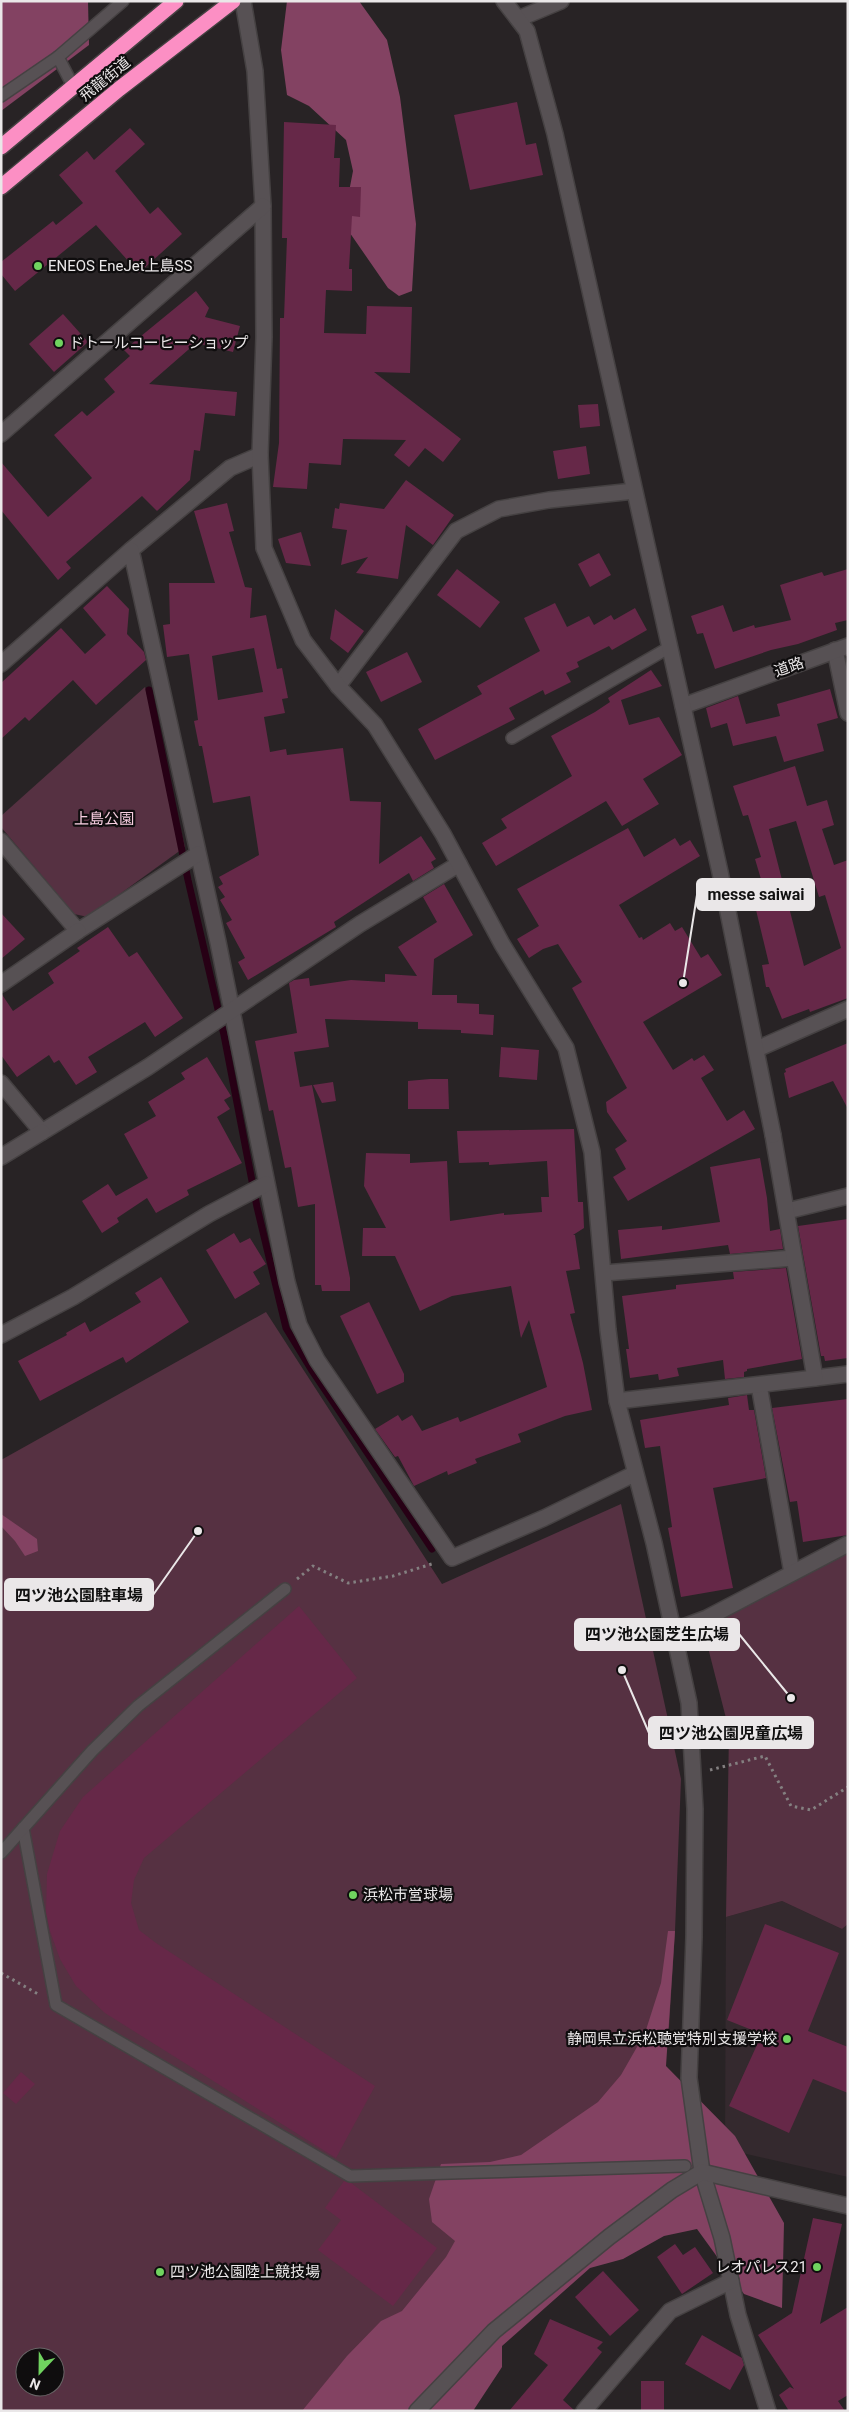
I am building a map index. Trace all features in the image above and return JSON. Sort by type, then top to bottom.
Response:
[{"type":"highway","name":"飛龍街道","points":[[1,147],[176,1]]},
{"type":"highway","name":"飛龍街道","points":[[1,187],[119,89],[233,1]]},
{"type":"street","points":[[243,1],[255,71],[264,206],[264,337],[260,455],[264,548],[303,640],[338,686],[375,726],[443,834],[502,944],[566,1048],[592,1152],[617,1401],[634,1474],[654,1542],[689,1703],[695,1809],[694,1937],[688,2078],[702,2172],[722,2238],[738,2315],[768,2411]]},
{"type":"street","points":[[504,1],[527,31],[555,134],[670,647],[757,1049],[815,1378]]},
{"type":"street","points":[[518,19],[561,1]]},
{"type":"street","points":[[1,434],[264,206]]},
{"type":"street","points":[[1,664],[131,550],[230,468],[260,455]]},
{"type":"street","points":[[338,686],[456,531],[499,508],[550,500],[634,491]]},
{"type":"street","points":[[131,550],[188,861],[223,1016],[250,1094],[257,1189],[299,1325],[317,1360],[452,1558],[544,1518],[634,1474]]},
{"type":"street","name":"道路","points":[[683,706],[841,648],[848,713]]},
{"type":"street","points":[[1,841],[78,931]]},
{"type":"street","points":[[1,984],[78,931],[188,861]]},
{"type":"street","points":[[1,1157],[148,1067],[360,924],[459,864]]},
{"type":"street","points":[[757,1049],[848,1009]]},
{"type":"street","points":[[1,1083],[42,1132]]},
{"type":"street","points":[[1,1335],[73,1298],[209,1214],[257,1189]]},
{"type":"street","points":[[787,1211],[848,1196]]},
{"type":"street","points":[[604,1273],[793,1258]]},
{"type":"street","points":[[617,1401],[848,1374]]},
{"type":"street","points":[[759,1385],[792,1573]]},
{"type":"street","points":[[673,1626],[683,1627],[707,1618],[848,1544]]},
{"type":"street","points":[[417,2411],[494,2331],[609,2237],[672,2190],[702,2172],[848,2206]]},
{"type":"street","points":[[584,2411],[670,2311],[731,2281]]},
{"type":"lane","points":[[1,96],[58,58],[123,1]]},
{"type":"lane","points":[[58,58],[73,86]]},
{"type":"lane","points":[[512,738],[670,647]]},
{"type":"lane","points":[[1,1853],[92,1751],[138,1706],[285,1589]]},
{"type":"lane","points":[[23,1828],[56,2005],[350,2176],[685,2166]]},
{"type":"path","points":[[285,1589],[313,1566],[348,1583],[393,1576],[452,1558]]},
{"type":"path","points":[[708,1770],[765,1756],[790,1806],[811,1810],[848,1787]]},
{"type":"path","points":[[1,1973],[56,2005]]},
{"type":"shaded area","points":[[1,1],[88,1],[89,45],[1,111]]},
{"type":"shaded area","points":[[287,1],[359,1],[387,40],[400,97],[416,224],[412,291],[399,296],[388,288],[343,223],[353,171],[346,140],[309,106],[287,95],[281,50]]},
{"type":"shaded area","points":[[1,1514],[37,1539],[38,1551],[25,1556],[15,1541],[1,1526]]},
{"type":"shaded area","name":"静岡県立浜松聴覚特別支援学校","points":[[782,1901],[842,1929],[848,1924],[848,2177],[725,2149],[726,1917]]},
{"type":"shaded area","points":[[668,1931],[675,1931],[666,2066],[735,2136],[784,2223],[782,2308],[744,2294],[697,2229],[664,2236],[623,2259],[590,2268],[502,2346],[502,2367],[473,2411],[302,2411],[347,2356],[381,2321],[402,2311],[446,2257],[455,2241],[432,2222],[429,2199],[441,2164],[490,2162],[521,2155],[598,2102],[621,2075],[645,2033],[661,1983]]},
{"type":"green space","name":"上島公園","points":[[145,687],[185,847],[88,917],[74,914],[1,827],[1,816]]},
{"type":"green space","points":[[266,1312],[442,1584],[621,1504],[681,1779],[669,2027],[387,2411],[1,2411],[1,1460]]},
{"type":"green space","points":[[848,1552],[848,1924],[842,1929],[782,1901],[726,1917],[729,1730],[702,1624]]},
{"type":"building","points":[[517,102],[526,145],[536,143],[543,175],[470,190],[454,115]]},
{"type":"building","points":[[284,122],[336,125],[334,158],[340,158],[339,187],[361,187],[360,217],[352,216],[349,269],[352,269],[352,291],[326,290],[324,333],[366,334],[367,306],[412,307],[410,373],[374,372],[461,439],[443,462],[425,448],[409,467],[394,455],[406,440],[343,439],[341,465],[309,463],[307,489],[273,487],[279,443],[280,318],[284,318],[287,238],[282,238]]},
{"type":"building","points":[[130,128],[145,144],[115,171],[150,214],[158,207],[182,234],[139,273],[96,225],[15,291],[1,274],[1,262],[53,221],[56,225],[83,203],[59,175],[87,151],[94,160]]},
{"type":"building","points":[[196,291],[209,308],[205,317],[240,326],[233,352],[196,343],[149,384],[237,392],[235,416],[205,413],[200,451],[194,450],[190,480],[157,511],[142,496],[66,562],[71,568],[58,580],[1,510],[1,462],[48,517],[92,478],[54,435],[82,411],[87,416],[115,392],[104,379],[130,356],[124,350]]},
{"type":"building","name":"ドトールコーヒーショップ","points":[[63,314],[88,342],[54,372],[29,344]]},
{"type":"building","points":[[598,404],[600,426],[580,428],[578,405]]},
{"type":"building","points":[[586,446],[590,474],[558,479],[553,451]]},
{"type":"building","points":[[406,480],[454,515],[433,545],[406,525],[398,579],[356,573],[368,557],[341,565],[347,530],[332,528],[335,508],[339,509],[340,503],[384,509]]},
{"type":"building","points":[[227,503],[234,531],[229,532],[245,587],[252,588],[250,618],[266,615],[277,669],[282,668],[288,698],[282,699],[285,713],[264,717],[270,752],[286,749],[287,755],[343,748],[350,801],[381,802],[379,864],[421,836],[436,859],[431,862],[434,868],[413,881],[409,873],[334,922],[336,927],[248,980],[238,962],[245,958],[226,923],[232,920],[220,900],[225,897],[218,887],[223,884],[219,877],[259,855],[250,796],[213,803],[202,746],[199,746],[194,721],[198,720],[189,654],[167,657],[163,625],[170,624],[169,583],[215,583],[194,511]],"holes":[[[254,648],[263,692],[218,700],[212,656]]]},
{"type":"building","points":[[301,532],[311,566],[286,563],[278,539]]},
{"type":"building","points":[[599,553],[611,575],[590,587],[578,564]]},
{"type":"building","points":[[457,569],[500,602],[480,628],[437,595]]},
{"type":"building","points":[[848,569],[848,620],[835,623],[837,630],[715,669],[703,633],[697,634],[691,616],[723,605],[733,632],[754,625],[755,628],[791,620],[780,585],[822,572],[824,576]]},
{"type":"building","points":[[107,586],[129,609],[127,634],[144,652],[146,660],[96,705],[73,680],[29,721],[25,717],[1,739],[1,683],[61,628],[85,654],[106,635],[83,608]]},
{"type":"building","points":[[555,603],[567,627],[589,616],[594,625],[611,615],[614,620],[635,608],[647,630],[612,650],[609,646],[577,662],[579,667],[566,673],[571,682],[545,695],[543,690],[509,708],[515,719],[435,760],[418,729],[482,694],[477,686],[540,651],[524,618]]},
{"type":"building","points":[[335,609],[364,631],[348,653],[330,639]]},
{"type":"building","points":[[407,652],[422,682],[381,702],[366,672]]},
{"type":"building","points":[[651,670],[662,686],[621,700],[629,725],[659,717],[682,755],[643,779],[659,804],[622,826],[606,801],[496,866],[482,843],[507,828],[501,819],[572,776],[551,736],[595,712],[610,702],[608,698]]},
{"type":"building","points":[[830,689],[838,718],[817,724],[824,751],[784,762],[776,736],[733,746],[727,723],[711,728],[706,708],[738,696],[746,724],[780,716],[777,704]]},
{"type":"building","points":[[795,766],[807,806],[827,800],[834,825],[822,829],[834,865],[848,860],[848,998],[810,1012],[809,1009],[782,1019],[769,987],[766,987],[762,965],[769,964],[751,889],[763,886],[755,859],[761,857],[748,815],[743,816],[733,786]],"holes":[[[796,821],[819,897],[825,895],[841,948],[804,966],[769,829]]]},
{"type":"building","points":[[628,828],[644,857],[675,838],[680,846],[690,840],[700,856],[619,905],[639,938],[642,937],[643,940],[670,923],[675,931],[682,927],[701,958],[708,954],[722,975],[643,1022],[673,1070],[692,1058],[694,1061],[704,1055],[714,1070],[701,1078],[727,1121],[744,1110],[755,1129],[628,1201],[613,1177],[626,1169],[615,1149],[627,1141],[607,1112],[606,1102],[627,1088],[572,988],[582,982],[558,944],[543,949],[529,958],[517,939],[539,926],[517,889]]},
{"type":"building","points":[[444,884],[473,935],[434,959],[432,995],[457,995],[457,1003],[479,1004],[479,1014],[494,1015],[493,1035],[461,1033],[461,1030],[418,1029],[418,1022],[325,1019],[329,1047],[294,1052],[300,1087],[312,1085],[350,1278],[350,1291],[322,1291],[321,1285],[315,1285],[315,1204],[298,1207],[291,1167],[285,1168],[273,1110],[269,1111],[255,1041],[297,1033],[289,983],[294,980],[309,978],[310,986],[351,980],[385,982],[385,974],[417,976],[398,947],[437,922],[423,897]]},
{"type":"building","points":[[1,913],[25,939],[1,959]]},
{"type":"building","points":[[108,927],[129,957],[137,952],[183,1018],[155,1037],[145,1022],[88,1057],[97,1072],[76,1085],[59,1060],[54,1063],[49,1055],[17,1077],[1,1055],[1,993],[13,1011],[54,983],[48,973],[80,951],[77,948]]},
{"type":"building","points":[[848,1043],[848,1109],[833,1081],[789,1098],[784,1073],[786,1072],[785,1069]]},
{"type":"building","points":[[501,1047],[539,1050],[537,1080],[499,1077]]},
{"type":"building","points":[[207,1057],[231,1096],[224,1100],[230,1109],[217,1117],[242,1163],[187,1190],[189,1195],[156,1213],[147,1198],[117,1218],[119,1222],[102,1233],[82,1201],[108,1184],[116,1196],[148,1178],[124,1134],[156,1116],[148,1102],[185,1079],[181,1073]]},
{"type":"building","points":[[448,1079],[449,1109],[408,1109],[408,1081]]},
{"type":"building","points":[[333,1082],[336,1101],[322,1103],[313,1085]]},
{"type":"building","points":[[574,1129],[578,1202],[583,1202],[584,1228],[573,1235],[575,1235],[580,1269],[566,1271],[575,1313],[570,1314],[583,1363],[592,1410],[565,1416],[518,1434],[521,1442],[475,1459],[477,1463],[448,1475],[447,1471],[414,1486],[398,1456],[395,1457],[375,1429],[398,1415],[402,1421],[412,1415],[422,1431],[458,1417],[460,1422],[547,1387],[529,1320],[521,1338],[511,1286],[452,1296],[420,1311],[395,1256],[362,1256],[363,1228],[386,1228],[364,1186],[366,1153],[410,1154],[410,1163],[447,1161],[450,1221],[504,1213],[504,1215],[542,1212],[541,1197],[549,1197],[547,1161],[489,1165],[489,1162],[459,1163],[457,1131]]},
{"type":"building","points":[[760,1158],[767,1198],[770,1231],[780,1229],[783,1249],[730,1254],[728,1245],[621,1259],[618,1230],[662,1226],[662,1230],[720,1222],[710,1167]]},
{"type":"building","points":[[848,1219],[848,1358],[825,1361],[824,1356],[821,1356],[798,1226]]},
{"type":"building","points":[[234,1233],[240,1243],[250,1238],[266,1264],[253,1272],[260,1284],[235,1299],[206,1250]]},
{"type":"building","points":[[786,1268],[802,1359],[747,1369],[744,1372],[744,1377],[725,1379],[723,1360],[677,1368],[679,1376],[659,1380],[658,1374],[630,1378],[626,1349],[629,1349],[622,1296],[676,1289],[676,1285],[734,1279],[733,1272]]},
{"type":"building","points":[[161,1277],[189,1322],[126,1363],[123,1357],[40,1401],[18,1361],[67,1335],[66,1333],[85,1322],[90,1332],[141,1302],[135,1293]]},
{"type":"building","points":[[369,1302],[404,1374],[404,1382],[377,1394],[340,1316]]},
{"type":"building","points":[[747,1395],[749,1410],[754,1410],[766,1478],[713,1488],[733,1588],[681,1597],[668,1528],[672,1527],[660,1446],[645,1448],[640,1420],[729,1405],[728,1398]]},
{"type":"building","points":[[848,1399],[848,1535],[803,1542],[797,1501],[790,1502],[772,1408]]},
{"type":"building","points":[[299,1606],[357,1678],[144,1858],[134,1880],[131,1903],[139,1930],[156,1943],[375,2086],[336,2158],[105,2013],[76,1986],[60,1959],[50,1931],[46,1912],[47,1874],[60,1831],[83,1797]]},
{"type":"building","points":[[765,1924],[839,1953],[808,2031],[848,2047],[848,2093],[813,2079],[789,2133],[729,2106],[762,2034],[727,2020]]},
{"type":"building","points":[[21,2072],[35,2084],[16,2104],[3,2093]]},
{"type":"building","points":[[344,2181],[351,2183],[437,2248],[393,2306],[318,2250],[341,2220],[325,2208]]},
{"type":"building","points":[[813,2218],[842,2224],[820,2324],[848,2307],[848,2395],[838,2401],[845,2411],[789,2411],[779,2395],[790,2387],[794,2389],[758,2335],[792,2313]]},
{"type":"building","points":[[675,2244],[683,2255],[695,2247],[713,2273],[682,2294],[657,2257]]},
{"type":"building","points":[[603,2271],[639,2310],[610,2336],[575,2297]]},
{"type":"building","points":[[550,2319],[603,2342],[597,2348],[602,2352],[563,2400],[575,2411],[509,2411],[548,2365],[534,2354]]},
{"type":"building","points":[[702,2335],[742,2358],[744,2365],[730,2390],[685,2364]]},
{"type":"building","points":[[641,2381],[664,2381],[664,2411],[641,2411]]},
{"type":"waterway","points":[[149,690],[188,880],[224,1035],[257,1207],[286,1328],[311,1369],[432,1549]]},
{"type":"place","name":"ENEOS EneJet上島SS","points":[[38,266]]},
{"type":"place","name":"ドトールコーヒーショップ","points":[[59,343]]},
{"type":"place","name":"messe saiwai","points":[[683,983]]},
{"type":"place","name":"四ツ池公園駐車場","points":[[198,1531]]},
{"type":"place","name":"四ツ池公園児童広場","points":[[622,1670]]},
{"type":"place","name":"四ツ池公園芝生広場","points":[[791,1698]]},
{"type":"place","name":"浜松市営球場","points":[[353,1895]]},
{"type":"place","name":"静岡県立浜松聴覚特別支援学校","points":[[787,2039]]},
{"type":"place","name":"レオパレス21","points":[[817,2267]]},
{"type":"place","name":"四ツ池公園陸上競技場","points":[[160,2272]]}]
